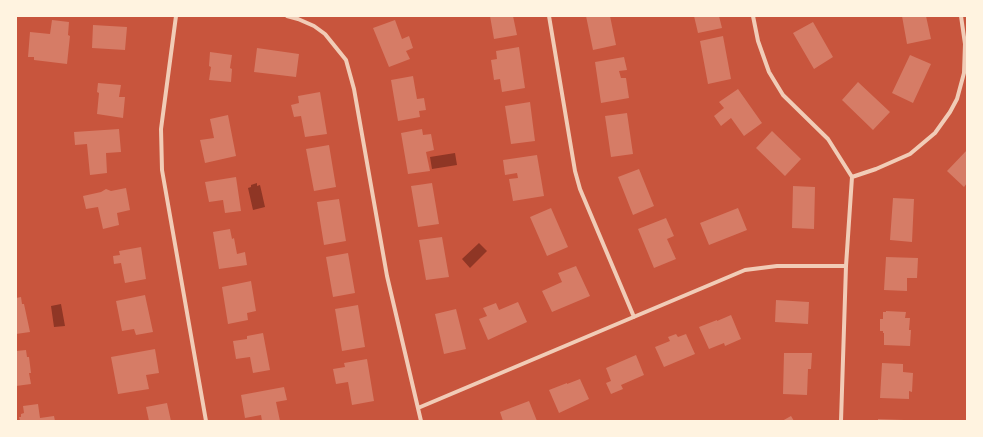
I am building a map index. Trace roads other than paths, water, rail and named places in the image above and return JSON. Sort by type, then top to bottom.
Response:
[{"type":"street","points":[[176,16],[161,129],[162,170],[206,421]]},
{"type":"street","points":[[287,16],[298,18],[314,26],[325,34],[346,60],[354,89],[387,276],[421,421]]},
{"type":"street","points":[[549,16],[574,163],[580,189],[634,317]]},
{"type":"street","points":[[753,16],[758,41],[768,72],[783,95],[828,139],[852,176],[846,266],[841,421]]},
{"type":"street","points":[[852,176],[876,169],[910,154],[935,133],[950,112],[957,99],[964,73],[965,44],[961,16]]},
{"type":"street","points":[[418,408],[745,270],[777,266],[846,266]]}]
